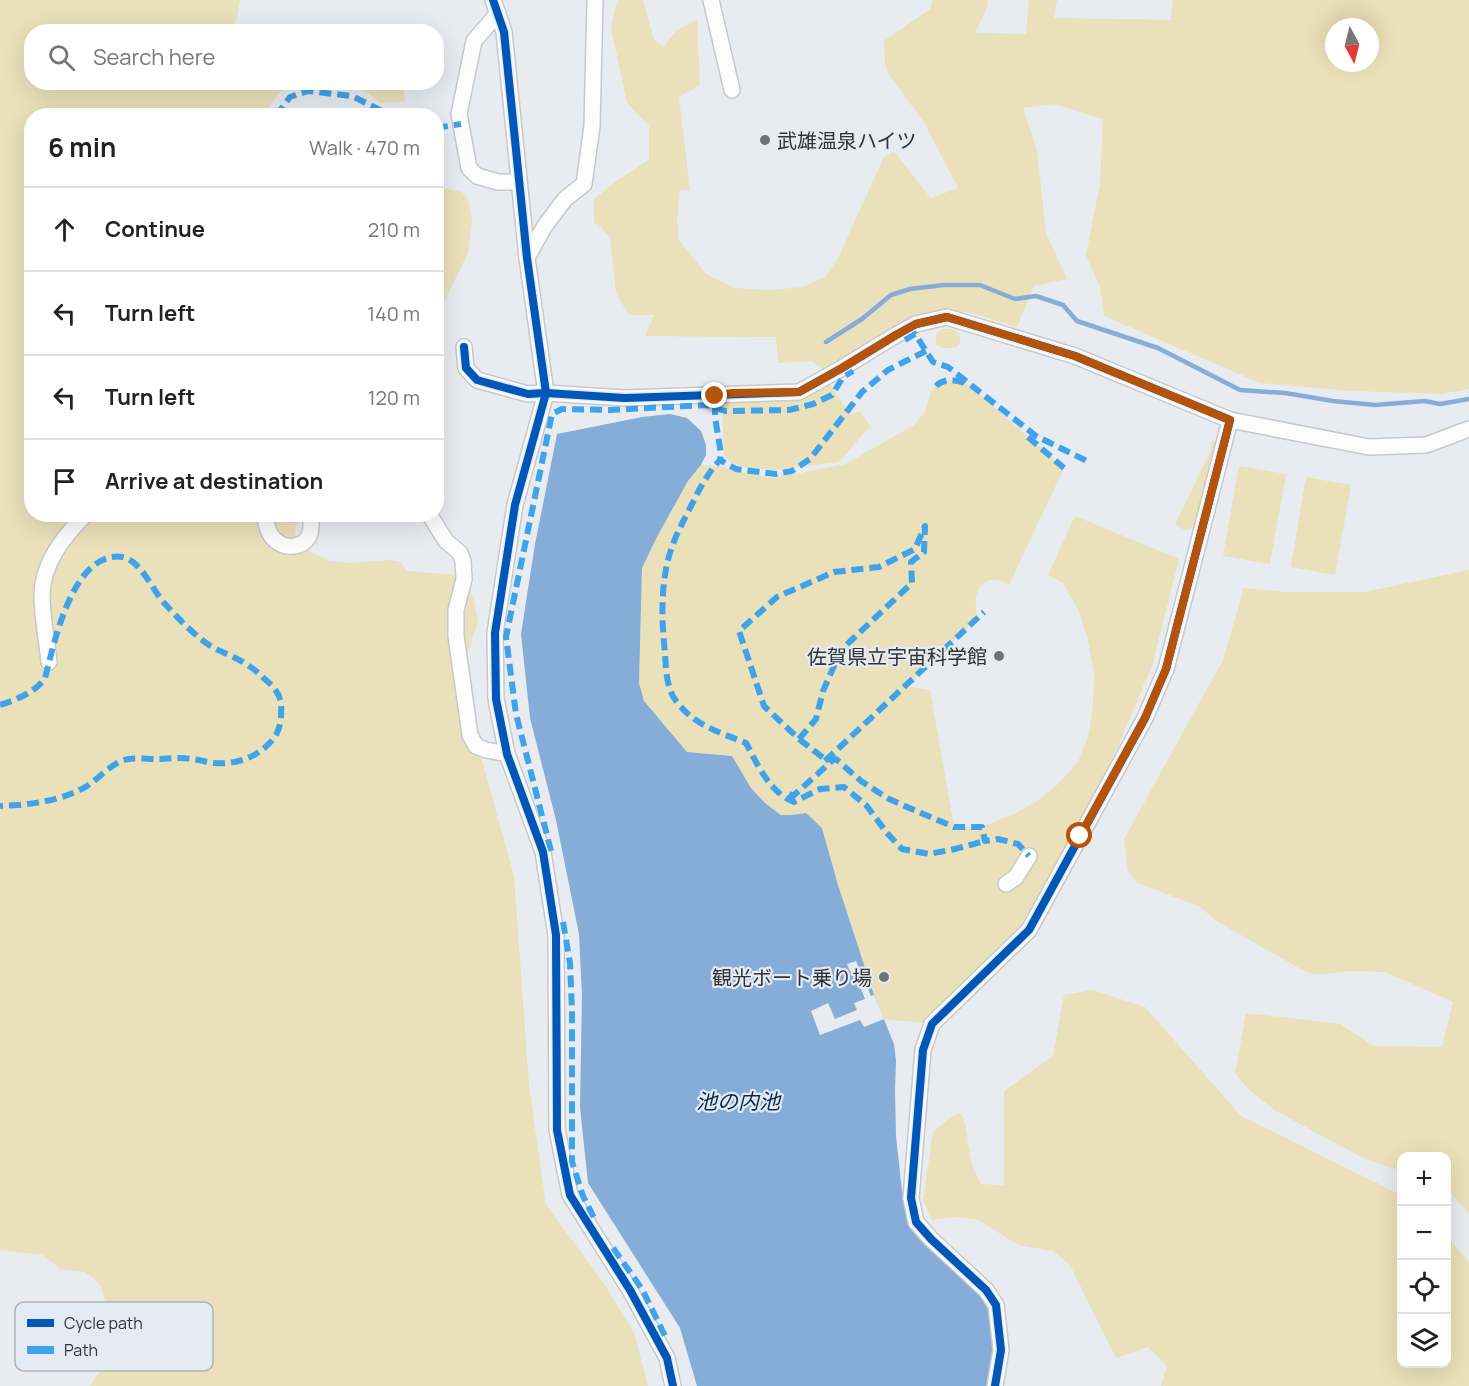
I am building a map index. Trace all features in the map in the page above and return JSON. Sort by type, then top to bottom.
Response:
[{"type":"street","points":[[527,258],[544,227],[558,208],[565,199],[584,184],[592,126],[595,0]]},
{"type":"street","points":[[711,0],[732,90]]},
{"type":"street","points":[[496,7],[474,41],[459,114],[469,168],[477,176],[498,182],[519,182]]},
{"type":"street","points":[[496,7],[504,32],[527,258],[546,393],[515,505],[495,633],[496,699],[507,754],[543,852],[556,935],[557,1130],[570,1196],[630,1290],[667,1358],[673,1386]]},
{"type":"street","points":[[464,347],[466,368],[477,380],[528,394],[625,398],[799,392],[916,324],[947,317],[1075,356],[1230,420],[1368,447],[1426,445],[1469,429]]},
{"type":"street","points":[[995,1386],[1001,1350],[996,1305],[987,1290],[931,1239],[916,1222],[911,1198],[923,1050],[932,1024],[1029,930],[1145,718],[1166,669],[1230,420]]},
{"type":"street","points":[[49,662],[42,594],[47,569],[52,555],[78,522]]},
{"type":"street","points":[[266,522],[276,541],[288,547],[299,546],[308,539],[311,531],[310,522]]},
{"type":"street","points":[[434,522],[446,541],[460,553],[463,561],[464,579],[456,610],[456,636],[470,735],[476,746],[507,754]]},
{"type":"street","points":[[1005,884],[1016,877],[1029,856]]},
{"type":"shaded area","points":[[0,0],[240,0],[237,19],[234,24],[24,24],[24,90],[286,90],[281,92],[267,108],[24,108],[24,522],[299,522],[295,535],[309,551],[329,561],[351,563],[388,560],[400,562],[406,571],[455,575],[464,580],[474,601],[478,621],[465,661],[477,742],[514,876],[529,1085],[546,1205],[605,1285],[634,1333],[648,1386],[90,1386],[100,1371],[213,1371],[213,1302],[106,1302],[101,1286],[85,1272],[61,1269],[42,1255],[0,1250]]},
{"type":"shaded area","points":[[619,0],[643,0],[654,40],[663,47],[677,30],[697,20],[700,85],[679,97],[690,191],[680,190],[677,220],[679,240],[706,274],[735,288],[769,290],[803,287],[825,277],[838,258],[884,157],[894,152],[931,198],[958,188],[925,124],[888,73],[885,63],[884,41],[930,9],[933,0],[987,0],[988,5],[975,33],[1026,34],[1029,0],[1057,0],[1054,18],[1171,20],[1173,0],[1469,0],[1469,389],[1442,394],[1353,391],[1260,383],[1104,316],[1100,287],[1086,255],[1100,184],[1103,119],[1054,104],[1023,108],[1037,151],[1046,233],[1067,279],[1034,286],[1017,327],[968,312],[914,315],[823,369],[812,361],[778,363],[776,337],[645,336],[654,315],[629,315],[616,293],[610,237],[598,224],[594,223],[594,199],[619,179],[649,160],[649,126],[627,103],[611,27]]},
{"type":"shaded area","points":[[363,90],[404,90],[405,101],[381,103]]},
{"type":"shaded area","points":[[444,188],[462,192],[469,201],[472,221],[468,253],[444,302]]},
{"type":"shaded area","points":[[942,329],[954,329],[960,334],[960,343],[955,348],[942,348],[936,344],[936,334]]},
{"type":"shaded area","points":[[945,380],[965,382],[1064,468],[1009,585],[992,580],[981,586],[976,600],[978,617],[906,686],[930,690],[954,827],[982,827],[1016,813],[1037,801],[1057,785],[1078,762],[1089,734],[1094,672],[1088,640],[1079,611],[1063,583],[1048,575],[1075,516],[1179,559],[1152,666],[1080,835],[1026,927],[926,1023],[884,1019],[874,995],[821,828],[806,813],[781,815],[765,803],[751,788],[732,756],[687,752],[644,702],[639,683],[642,568],[688,481],[701,465],[724,467],[775,478],[846,464],[914,425],[925,412],[931,392],[938,383]]},
{"type":"shaded area","points":[[830,384],[850,415],[860,411],[870,426],[839,462],[776,470],[748,468],[730,462],[724,455],[722,403],[790,401]]},
{"type":"shaded area","points":[[1212,441],[1218,442],[1196,527],[1185,530],[1175,525],[1211,450]]},
{"type":"shaded area","points":[[1239,466],[1286,474],[1270,564],[1223,556]]},
{"type":"shaded area","points":[[1306,477],[1351,485],[1335,575],[1291,567]]},
{"type":"shaded area","points":[[1469,570],[1469,1214],[1451,1193],[1451,1152],[1397,1152],[1397,1170],[1365,1159],[1276,1111],[1249,1090],[1235,1073],[1246,1013],[1340,1024],[1374,1046],[1442,1047],[1453,1002],[1385,972],[1349,971],[1312,974],[1218,922],[1200,907],[1136,882],[1128,871],[1124,839],[1223,660],[1244,588],[1285,592],[1365,592]]},
{"type":"shaded area","points":[[1092,990],[1145,1007],[1241,1116],[1397,1193],[1397,1368],[1451,1368],[1451,1242],[1469,1262],[1469,1386],[1161,1386],[1167,1366],[1148,1347],[1116,1358],[1070,1265],[1053,1251],[1018,1245],[979,1220],[956,1217],[932,1220],[923,1200],[933,1132],[950,1118],[961,1113],[965,1123],[972,1166],[981,1184],[1004,1185],[1004,1091],[1053,1056],[1064,995]]},
{"type":"water","name":"池の内池","points":[[670,414],[687,418],[701,431],[706,445],[706,455],[688,481],[642,568],[639,683],[644,701],[687,752],[732,756],[751,788],[765,803],[781,815],[806,813],[822,828],[874,995],[894,1044],[896,1136],[906,1213],[918,1236],[928,1248],[985,1295],[990,1311],[993,1344],[987,1386],[697,1386],[680,1328],[588,1183],[580,1107],[582,995],[579,934],[556,820],[530,718],[521,634],[535,544],[557,434],[642,417]]},
{"type":"pier","points":[[856,961],[884,1019],[864,1027],[860,1020],[820,1035],[811,1011],[828,1003],[835,1019],[857,1010],[854,1003],[865,999],[856,976],[853,977],[847,964]]},
{"type":"waterway","points":[[826,342],[862,319],[891,295],[910,289],[944,285],[980,285],[1015,299],[1036,296],[1063,305],[1077,321],[1158,348],[1240,390],[1285,393],[1375,405],[1425,401],[1440,404],[1469,399]]},
{"type":"marked path","points":[[282,108],[290,97],[308,91],[352,96],[376,108]]},
{"type":"marked path","points":[[444,127],[461,124]]},
{"type":"marked path","points":[[905,340],[915,334],[933,362],[948,367],[1036,436],[1087,461]]},
{"type":"marked path","points":[[926,351],[888,370],[862,392],[810,459],[792,471],[776,474],[736,469],[720,460],[715,466],[703,484],[670,552],[664,581],[662,610],[666,672],[673,696],[683,710],[708,727],[746,743],[771,785],[794,802],[820,789],[844,787],[866,805],[902,849],[929,854],[985,841]]},
{"type":"marked path","points":[[551,851],[516,714],[506,637],[552,414],[562,409],[609,410],[707,405],[725,411],[789,410],[813,404],[832,395],[843,377],[853,371]]},
{"type":"marked path","points":[[936,386],[951,380],[967,384]]},
{"type":"marked path","points":[[715,403],[720,460]]},
{"type":"marked path","points":[[1028,437],[1064,468]]},
{"type":"marked path","points":[[799,739],[816,719],[823,691],[841,650],[912,583],[911,562],[924,552],[925,526],[915,549],[879,567],[834,572],[777,597],[739,631],[764,706],[799,739],[826,760]]},
{"type":"marked path","points":[[0,705],[25,695],[45,678],[59,627],[75,589],[85,574],[97,563],[112,557],[130,560],[144,573],[166,605],[197,636],[214,648],[254,669],[275,689],[281,701],[280,725],[274,738],[262,750],[240,761],[215,763],[183,758],[123,760],[87,786],[67,795],[34,803],[0,806]]},
{"type":"marked path","points":[[825,761],[984,612]]},
{"type":"marked path","points":[[789,794],[793,796],[836,759],[861,781],[889,799],[954,827],[982,827],[985,841],[998,839],[1018,844],[1029,856]]},
{"type":"marked path","points":[[563,922],[570,963],[572,1010],[572,1162],[583,1196],[595,1220]]},
{"type":"marked path","points":[[613,1248],[642,1289],[666,1338]]},
{"type":"cycle path","points":[[493,0],[504,32],[527,258],[546,393],[515,505],[495,633],[496,699],[507,754],[543,852],[556,935],[557,1130],[570,1195],[630,1290],[667,1358],[673,1386]]},
{"type":"cycle path","points":[[464,347],[466,368],[477,380],[528,394],[625,398],[799,392],[916,324],[947,317],[1075,356],[1230,420],[1166,669],[1145,718],[1029,930],[932,1024],[923,1050],[911,1198],[916,1222],[986,1290],[996,1305],[1001,1350],[995,1386]]},
{"type":"place","name":"武雄温泉ハイツ","points":[[765,140]]},
{"type":"place","name":"佐賀県立宇宙科学館","points":[[999,656]]},
{"type":"place","name":"観光ボート乗り場","points":[[884,977]]},
{"type":"route","points":[[715,396],[733,393],[799,392],[916,324],[947,317],[1075,356],[1230,420],[1166,669],[1145,718],[1080,836]]}]
